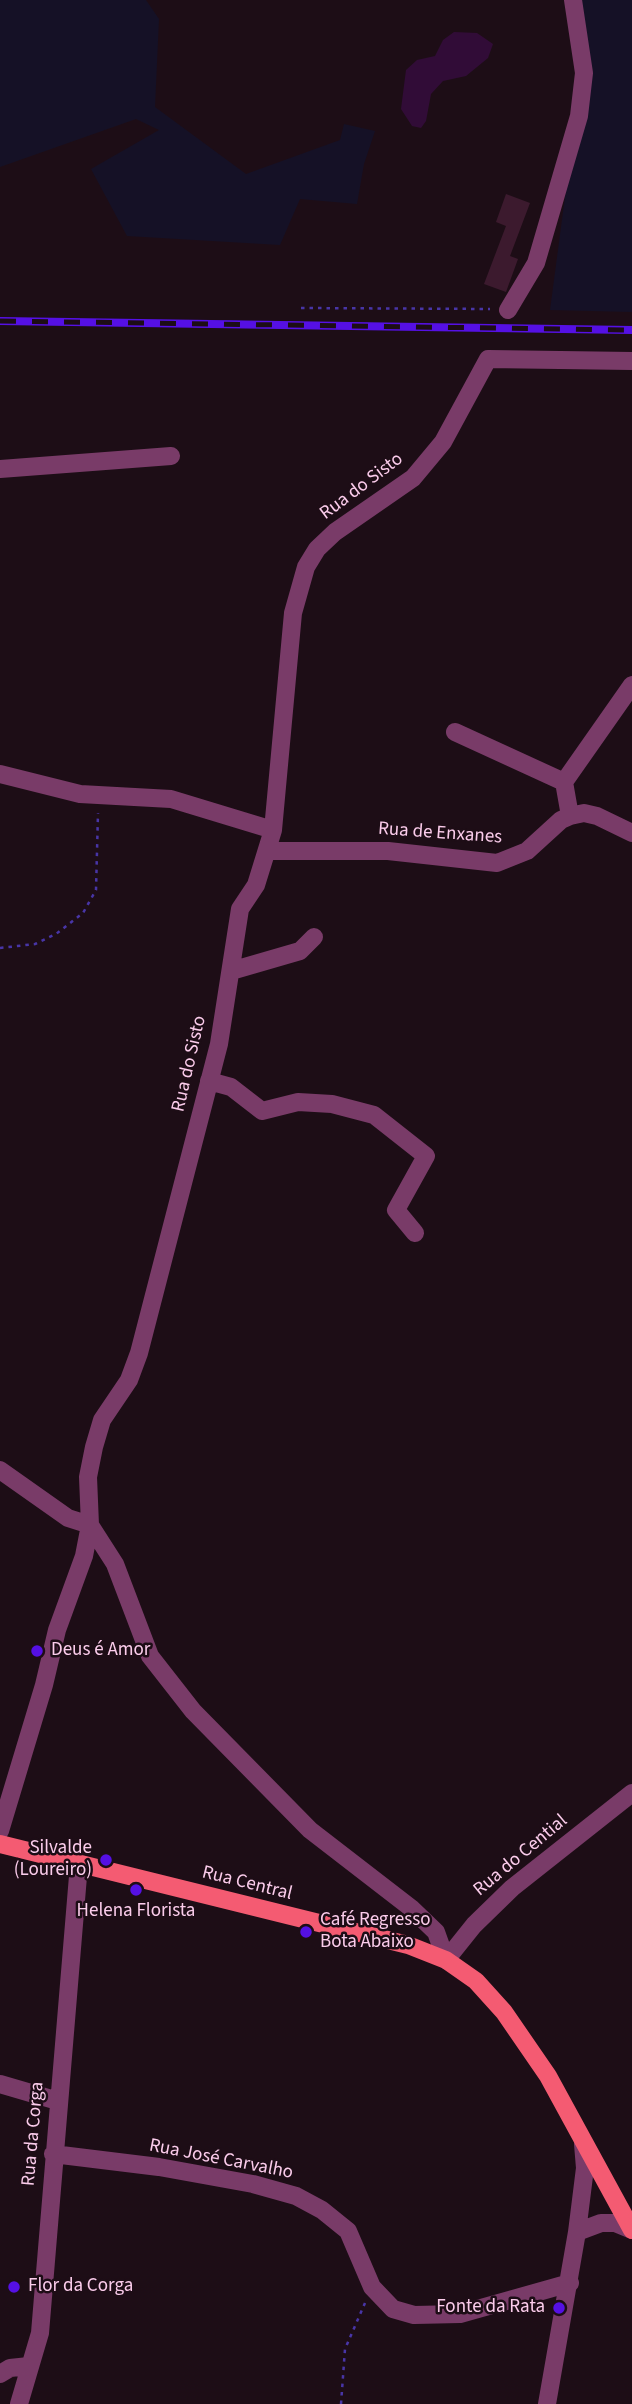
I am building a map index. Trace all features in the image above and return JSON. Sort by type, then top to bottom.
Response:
[{"type":"main road","name":"Rua Central","points":[[0,1844],[408,1945],[446,1961],[476,1981],[504,2012],[548,2076],[632,2230]]},
{"type":"street","points":[[508,310],[536,262],[579,116],[584,73],[573,0]]},
{"type":"street","name":"Rua do Sisto","points":[[0,1831],[44,1685],[57,1630],[84,1556],[90,1525],[88,1476],[94,1447],[102,1420],[129,1380],[139,1353],[209,1081],[231,971],[240,909],[256,885],[273,830],[292,627],[306,567],[317,549],[335,532],[413,478],[443,442],[488,359],[632,361]]},
{"type":"street","points":[[0,469],[171,456]]},
{"type":"street","points":[[632,685],[564,782],[570,816],[584,813],[597,816],[632,833]]},
{"type":"street","points":[[455,732],[564,782]]},
{"type":"street","points":[[0,774],[56,790],[171,799],[273,830]]},
{"type":"street","name":"Rua de Enxanes","points":[[267,851],[388,851],[497,863],[527,851],[561,820],[570,816]]},
{"type":"street","points":[[231,971],[300,951],[314,937]]},
{"type":"street","points":[[209,1081],[231,1087],[262,1111],[298,1101],[332,1104],[374,1115],[426,1156],[396,1210],[415,1233]]},
{"type":"street","points":[[0,1470],[68,1518],[90,1525],[115,1564],[149,1656],[193,1711],[310,1830],[411,1908],[436,1932],[446,1961]]},
{"type":"street","name":"Rua do Cential","points":[[446,1961],[474,1925],[512,1888],[632,1793]]},
{"type":"street","name":"Rua da Corga","points":[[19,2404],[40,2333],[79,1864]]},
{"type":"street","points":[[0,2084],[58,2101]]},
{"type":"street","points":[[547,2404],[570,2283],[584,2168],[583,2144]]},
{"type":"street","name":"Rua José Carvalho","points":[[53,2154],[159,2167],[253,2183],[296,2196],[322,2210],[348,2231],[372,2287],[393,2309],[433,2317],[494,2306],[570,2283]]},
{"type":"street","points":[[577,2232],[601,2223],[615,2223],[632,2230]]},
{"type":"street","points":[[0,2374],[10,2368],[29,2366]]},
{"type":"path","points":[[301,308],[508,310]]},
{"type":"path","points":[[0,948],[35,944],[56,934],[83,913],[96,890],[99,794]]},
{"type":"path","points":[[341,2404],[345,2349],[372,2287]]},
{"type":"shaded area","points":[[0,0],[146,0],[159,19],[155,107],[246,174],[340,140],[344,124],[375,131],[364,164],[357,204],[300,199],[280,245],[127,236],[91,169],[159,130],[136,119],[0,167]]},
{"type":"shaded area","points":[[579,0],[632,0],[632,312],[550,310],[567,182],[586,117]]},
{"type":"shaded area","points":[[454,32],[477,33],[493,44],[488,58],[466,76],[443,81],[431,94],[426,121],[421,128],[412,126],[401,109],[406,70],[417,60],[435,56],[443,40]]},
{"type":"building","points":[[506,194],[530,203],[510,256],[518,259],[506,292],[484,284],[506,226],[496,222]]},
{"type":"railway","points":[[0,321],[632,330]]},
{"type":"place","name":"Deus é Amor","points":[[37,1651]]},
{"type":"place","name":"Silvalde (Loureiro)","points":[[106,1860]]},
{"type":"place","name":"Helena Florista","points":[[136,1890]]},
{"type":"place","name":"Café Regresso Bota Abaixo","points":[[306,1932]]},
{"type":"place","name":"Flor da Corga","points":[[14,2287]]},
{"type":"place","name":"Fonte da Rata","points":[[559,2308]]}]
